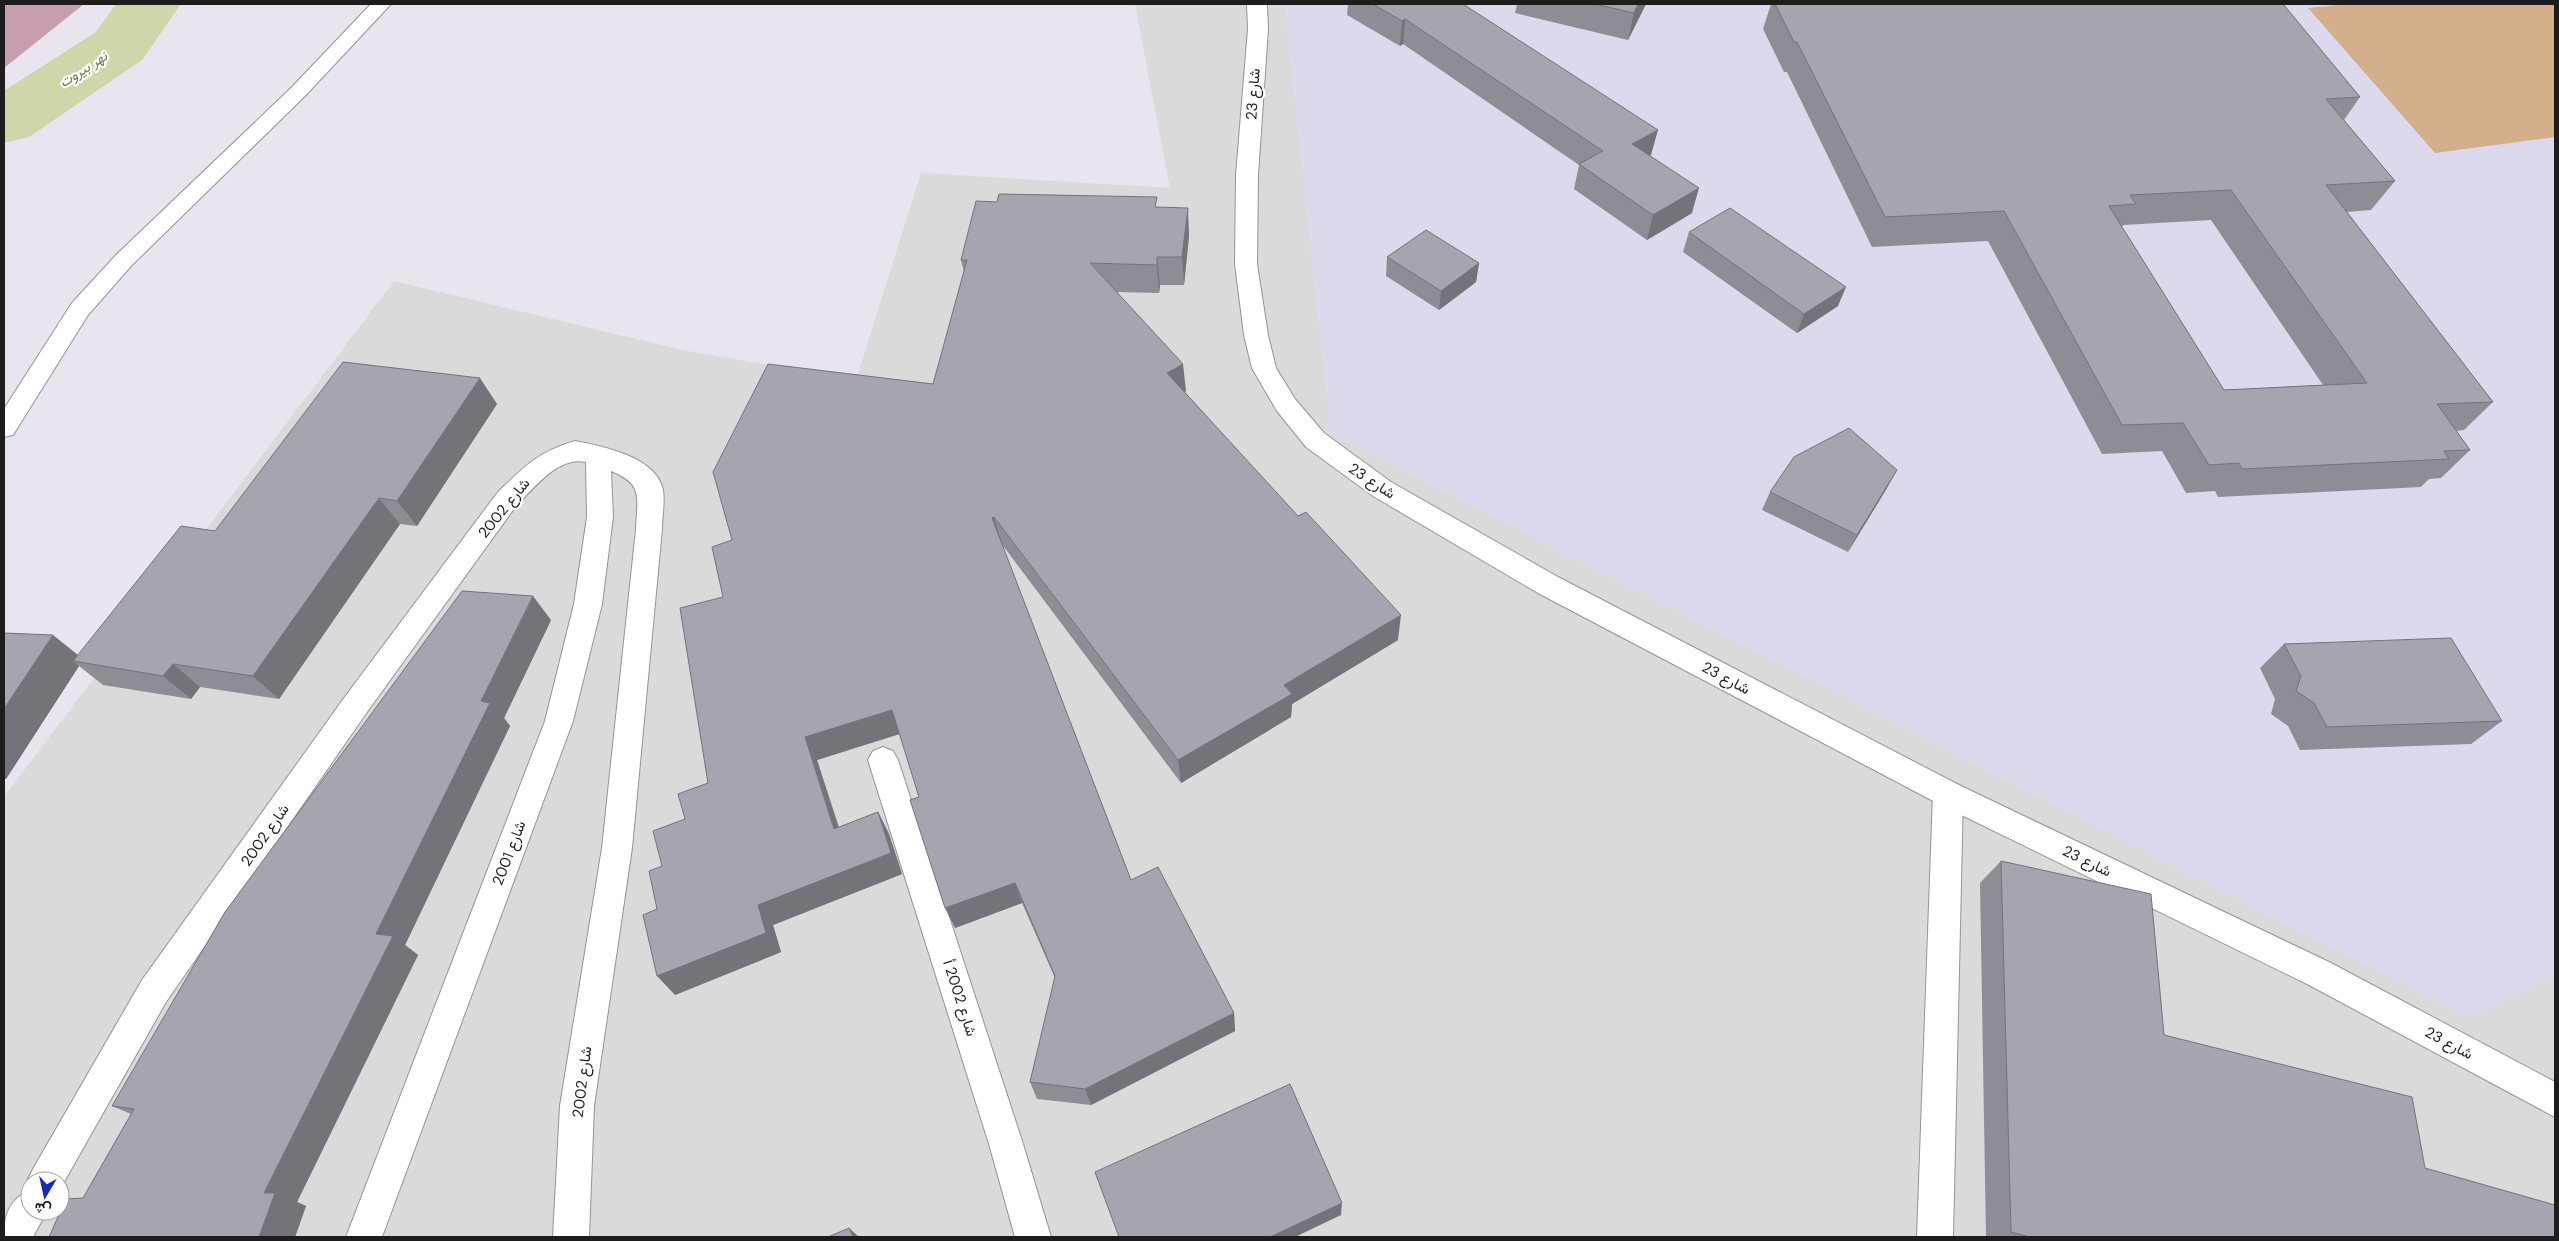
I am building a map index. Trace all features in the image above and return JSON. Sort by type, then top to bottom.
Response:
[{"type":"street","points":[[4,428],[80,309],[124,260],[298,92],[381,4]]},
{"type":"street","name":"شارع 23","points":[[1257,4],[1258,29],[1246,175],[1248,273],[1256,335],[1264,368],[1286,405],[1315,440],[1382,489],[1548,585],[1948,794],[2320,974],[2555,1100]]},
{"type":"street","name":"شارع 2002","points":[[51,1171],[154,991],[357,703],[507,499],[532,474],[553,458],[575,450],[598,455],[636,470],[650,489],[649,529],[617,848],[577,1106],[571,1237]]},
{"type":"street","name":"شارع 2001","points":[[364,1237],[559,722],[588,604],[600,517],[598,455]]},
{"type":"street","name":"شارع 2002 أ","points":[[883,760],[1006,1144],[1033,1237]]},
{"type":"street","points":[[1935,1237],[1948,794]]},
{"type":"street","points":[[14,1237],[23,1221]]},
{"type":"shaded area","points":[[4,4],[84,4],[4,68]]},
{"type":"shaded area","points":[[1135,4],[2555,4],[2555,1237],[4,1237],[4,797],[394,281],[682,350],[856,380],[921,173],[1170,188]]},
{"type":"shaded area","points":[[1284,4],[2555,4],[2555,975],[2468,1018],[1330,433]]},
{"type":"shaded area","points":[[2350,4],[2555,4],[2555,137],[2435,153],[2308,8]]},
{"type":"building","points":[[1373,4],[1463,4],[1658,130],[1632,144],[1699,188],[1653,215],[1579,164],[1603,151],[1405,19],[1402,21]]},
{"type":"building","points":[[1595,4],[1638,4],[1634,13]]},
{"type":"building","points":[[1775,4],[2283,4],[2360,97],[2326,99],[2395,181],[2326,185],[2493,402],[2437,404],[2470,450],[2444,451],[2449,459],[2242,469],[2239,463],[2209,465],[2183,423],[2122,425],[2004,211],[1885,217],[1797,42],[1794,42]],"holes":[[[2231,190],[2367,383],[2224,390],[2109,206],[2136,204],[2130,195]]]},
{"type":"building","points":[[999,194],[1157,197],[1155,207],[1188,208],[1182,257],[1157,257],[1157,265],[1090,263],[1183,364],[1167,373],[1298,516],[1306,512],[1401,615],[1284,685],[1292,694],[1178,760],[994,517],[992,518],[1131,880],[1158,867],[1234,1013],[1085,1089],[1030,1082],[1055,976],[1015,883],[945,908],[910,800],[919,797],[892,710],[805,737],[834,829],[878,812],[891,853],[758,905],[766,933],[657,976],[643,915],[657,909],[649,871],[662,866],[653,831],[685,819],[678,794],[708,783],[680,608],[723,597],[712,547],[732,540],[713,472],[768,364],[933,384],[967,260],[961,260],[976,201],[997,202]]},
{"type":"building","points":[[1730,208],[1846,287],[1804,314],[1689,232]]},
{"type":"building","points":[[1426,230],[1479,263],[1441,291],[1387,257]]},
{"type":"building","points":[[343,362],[480,378],[397,501],[379,498],[253,676],[173,664],[163,676],[73,661],[181,526],[215,531]]},
{"type":"building","points":[[1849,428],[1897,470],[1857,535],[1770,492],[1794,457]]},
{"type":"building","points":[[462,591],[533,596],[481,701],[490,703],[376,934],[393,936],[264,1193],[275,1193],[259,1237],[49,1237],[56,1221],[70,1221],[70,1199],[83,1198],[134,1109],[112,1106],[225,912]]},
{"type":"building","points":[[4,633],[53,635],[4,709]]},
{"type":"building","points":[[2451,638],[2502,721],[2327,727],[2314,703],[2296,691],[2301,676],[2284,644]]},
{"type":"building","points":[[2001,861],[2151,894],[2164,1035],[2412,1097],[2425,1168],[2555,1205],[2555,1237],[2030,1237],[2011,1232]]},
{"type":"building","points":[[1290,1084],[1342,1203],[1270,1237],[1119,1237],[1095,1172]]},
{"type":"building","points":[[849,1228],[853,1237],[828,1237]]},
{"type":"waterway","name":"نهر بيروت","points":[[4,122],[119,46],[149,4]]}]
